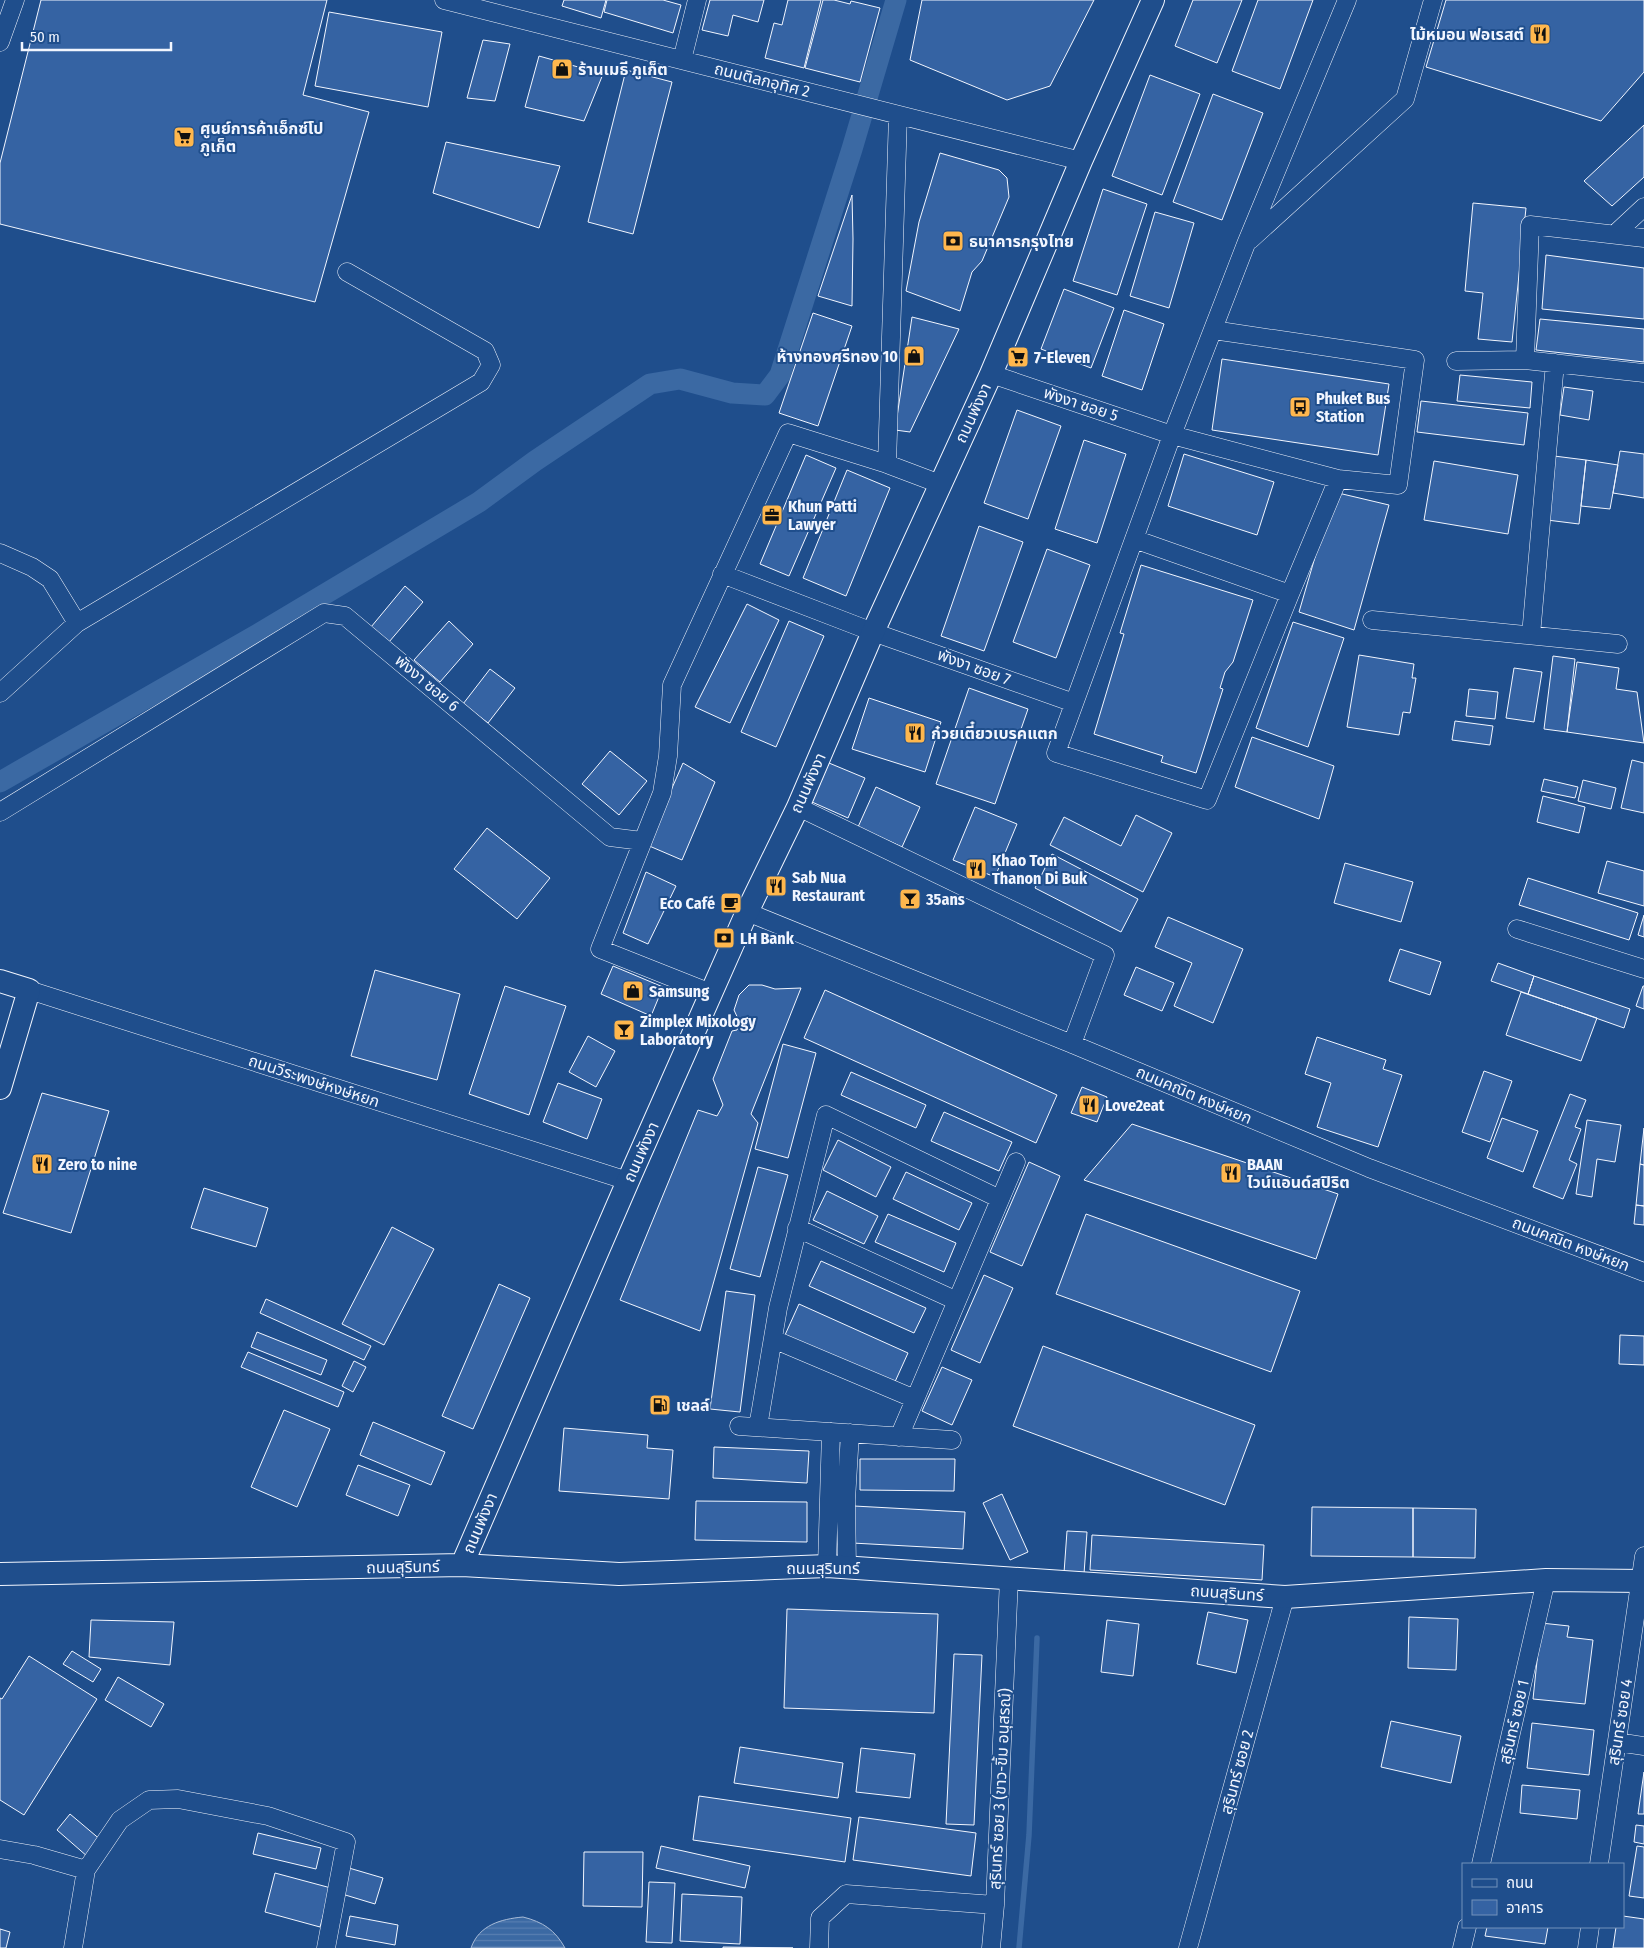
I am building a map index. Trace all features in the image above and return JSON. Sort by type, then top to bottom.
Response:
[{"type":"street","points":[[0,42],[15,0]]},
{"type":"street","name":"ถนนติลกอุทิศ 2","points":[[444,0],[1081,161]]},
{"type":"street","points":[[682,60],[697,0]]},
{"type":"street","name":"ถนนพังงา","points":[[462,1566],[628,1181],[711,993],[798,807],[874,632],[991,374],[1081,161],[1153,0]]},
{"type":"street","points":[[1338,479],[1207,800],[1056,753],[1172,435],[1246,244],[1347,0]]},
{"type":"street","points":[[1246,244],[1405,99],[1433,0]]},
{"type":"street","points":[[887,464],[898,115]]},
{"type":"street","points":[[1615,234],[1644,207]]},
{"type":"street","points":[[1525,360],[1530,224],[1644,238]]},
{"type":"street","points":[[0,693],[77,622],[481,382],[491,365],[485,351],[347,272]]},
{"type":"street","name":"พังงา ซอย 5","points":[[991,374],[1172,435],[1338,479],[1398,485],[1415,360],[1213,330]]},
{"type":"street","points":[[1456,360],[1525,360],[1644,373]]},
{"type":"street","points":[[1531,635],[1555,363]]},
{"type":"street","points":[[711,993],[600,949],[662,793],[668,756],[672,684],[788,433],[887,464],[940,484]]},
{"type":"street","points":[[1134,539],[1290,594]]},
{"type":"street","points":[[0,553],[32,567],[50,579],[77,622]]},
{"type":"street","name":"พังงา ซอย 7","points":[[722,574],[874,632],[1074,703]]},
{"type":"street","name":"พังงา ซอย 6","points":[[0,812],[324,613],[346,616],[610,836],[642,841]]},
{"type":"street","points":[[1372,620],[1618,644]]},
{"type":"street","points":[[798,807],[1105,955],[1072,1044]]},
{"type":"street","name":"ถนนคณิต หงษ์หยก","points":[[748,912],[1369,1168],[1644,1272]]},
{"type":"street","points":[[1517,929],[1644,969]]},
{"type":"street","name":"ถนนวีระพงษ์หงษ์หยก","points":[[0,981],[628,1181]]},
{"type":"street","points":[[0,1088],[29,990]]},
{"type":"street","points":[[758,1427],[778,1308],[826,1115],[1000,1200]]},
{"type":"street","points":[[899,1437],[1016,1162]]},
{"type":"street","points":[[797,1228],[956,1301]]},
{"type":"street","points":[[772,1339],[915,1399]]},
{"type":"street","points":[[739,1426],[952,1440]]},
{"type":"street","points":[[831,1432],[837,1567]]},
{"type":"street","points":[[837,1567],[846,1500],[850,1433]]},
{"type":"street","name":"สุรินทร์ ซอย 4","points":[[1599,1863],[1643,1580],[1644,1556]]},
{"type":"street","name":"ถนนสุรินทร์","points":[[1,1574],[462,1566],[619,1574],[837,1567],[1285,1597],[1546,1580],[1643,1580]]},
{"type":"street","name":"สุรินทร์ ซอย 3 (ขาว-ขิ้ม อนุสรณ์)","points":[[819,1948],[820,1918],[846,1894],[995,1905],[1009,1578]]},
{"type":"street","name":"สุรินทร์ ซอย 1","points":[[1481,1863],[1546,1580]]},
{"type":"street","name":"สุรินทร์ ซอย 2","points":[[1188,1948],[1285,1597]]},
{"type":"street","points":[[1617,1742],[1644,1746]]},
{"type":"street","points":[[73,1948],[86,1870],[120,1820],[149,1800],[178,1799],[277,1819],[346,1842],[326,1948]]},
{"type":"street","points":[[0,1849],[34,1855],[86,1870]]},
{"type":"street","points":[[991,1948],[995,1905]]},
{"type":"street","points":[[1462,1948],[1467,1928]]},
{"type":"street","points":[[1587,1948],[1590,1928]]},
{"type":"water","points":[[523,1917],[537,1921],[548,1928],[557,1936],[565,1948],[471,1948],[479,1934],[485,1929],[507,1919]]},
{"type":"building","name":"ศูนย์การค้าเอ็กซ์โป ภูเก็ต","points":[[41,0],[327,0],[303,95],[369,112],[315,302],[0,224],[0,163]]},
{"type":"building","points":[[564,0],[606,0],[601,18],[562,6]]},
{"type":"building","points":[[607,0],[663,0],[681,5],[673,33],[604,12]]},
{"type":"building","points":[[710,0],[764,0],[758,22],[733,15],[728,36],[702,30]]},
{"type":"building","points":[[788,0],[821,0],[804,68],[765,58],[774,23],[782,25]]},
{"type":"building","points":[[823,0],[834,0],[850,4],[851,1],[880,8],[860,82],[805,68]]},
{"type":"building","points":[[922,0],[1094,0],[1050,86],[1007,100],[910,60]]},
{"type":"building","points":[[1193,0],[1242,0],[1217,63],[1175,46]]},
{"type":"building","points":[[1258,0],[1313,0],[1280,89],[1232,71]]},
{"type":"building","name":"ไม้หมอน ฟอเรสต์","points":[[1446,0],[1644,0],[1644,72],[1601,121],[1426,67]]},
{"type":"building","points":[[329,12],[442,32],[428,107],[315,86]]},
{"type":"building","points":[[483,40],[510,44],[495,101],[467,98]]},
{"type":"building","points":[[539,56],[603,74],[584,121],[525,107]]},
{"type":"building","points":[[626,70],[672,82],[633,234],[588,222]]},
{"type":"building","points":[[1150,75],[1200,94],[1162,195],[1112,176]]},
{"type":"building","points":[[1213,94],[1263,113],[1222,220],[1173,202]]},
{"type":"building","points":[[1644,125],[1644,177],[1612,206],[1584,181]]},
{"type":"building","points":[[446,142],[560,166],[539,228],[433,193]]},
{"type":"building","name":"ธนาคารกรุงไทย","points":[[940,153],[999,170],[1007,178],[1009,197],[982,261],[972,272],[960,311],[906,291],[919,222]]},
{"type":"building","points":[[1103,189],[1147,204],[1117,295],[1073,281]]},
{"type":"building","points":[[852,195],[853,239],[852,306],[818,296]]},
{"type":"building","points":[[1473,203],[1526,208],[1512,342],[1478,339],[1483,293],[1465,291]]},
{"type":"building","points":[[1155,212],[1194,223],[1169,308],[1130,296]]},
{"type":"building","points":[[1546,255],[1644,268],[1644,319],[1542,309]]},
{"type":"building","points":[[1064,289],[1114,308],[1091,368],[1041,349]]},
{"type":"building","points":[[1124,310],[1164,324],[1142,390],[1102,376]]},
{"type":"building","points":[[813,313],[852,326],[818,426],[779,413]]},
{"type":"building","points":[[912,317],[959,329],[910,432],[895,430]]},
{"type":"building","points":[[1540,319],[1644,329],[1644,362],[1536,350]]},
{"type":"building","name":"Phuket Bus Station","points":[[1222,359],[1389,384],[1378,455],[1212,430]]},
{"type":"building","points":[[1460,375],[1532,382],[1530,408],[1457,401]]},
{"type":"building","points":[[1564,387],[1593,391],[1589,420],[1560,415]]},
{"type":"building","points":[[1421,401],[1528,413],[1524,445],[1417,432]]},
{"type":"building","points":[[1017,410],[1061,426],[1028,519],[984,503]]},
{"type":"building","points":[[1084,440],[1126,454],[1097,543],[1055,529]]},
{"type":"building","points":[[1620,451],[1644,454],[1644,498],[1613,493]]},
{"type":"building","points":[[1184,454],[1274,482],[1257,535],[1168,506]]},
{"type":"building","points":[[806,455],[836,468],[789,576],[760,564]]},
{"type":"building","points":[[1554,456],[1586,460],[1579,524],[1547,520]]},
{"type":"building","points":[[1586,460],[1618,465],[1610,509],[1581,506]]},
{"type":"building","points":[[1434,461],[1518,475],[1508,534],[1424,520]]},
{"type":"building","points":[[847,470],[890,488],[846,596],[803,578]]},
{"type":"building","points":[[1334,492],[1389,505],[1354,630],[1299,612]]},
{"type":"building","points":[[979,526],[1023,542],[984,651],[941,636]]},
{"type":"building","points":[[1047,549],[1090,565],[1056,658],[1013,642]]},
{"type":"building","points":[[1141,565],[1253,600],[1233,662],[1225,672],[1220,688],[1223,689],[1196,773],[1161,762],[1163,756],[1094,734],[1124,634],[1120,633]]},
{"type":"building","points":[[405,586],[423,602],[389,642],[371,627]]},
{"type":"building","points":[[747,604],[779,620],[730,723],[695,707]]},
{"type":"building","points":[[449,621],[473,644],[440,682],[414,660]]},
{"type":"building","points":[[789,621],[824,636],[776,747],[741,732]]},
{"type":"building","points":[[1293,622],[1344,638],[1308,747],[1256,728]]},
{"type":"building","points":[[1359,655],[1414,664],[1412,678],[1416,678],[1410,713],[1403,712],[1399,735],[1347,727]]},
{"type":"building","points":[[1553,656],[1575,659],[1567,732],[1544,729]]},
{"type":"building","points":[[1577,662],[1619,668],[1616,689],[1637,692],[1644,743],[1567,732]]},
{"type":"building","points":[[1514,668],[1542,672],[1534,722],[1506,718]]},
{"type":"building","points":[[490,669],[515,688],[488,723],[463,704]]},
{"type":"building","points":[[969,688],[1028,709],[995,804],[936,784]]},
{"type":"building","points":[[1469,689],[1498,692],[1495,719],[1466,716]]},
{"type":"building","points":[[869,698],[941,722],[925,772],[852,749]]},
{"type":"building","points":[[1455,721],[1493,726],[1490,745],[1452,740]]},
{"type":"building","points":[[1252,737],[1334,766],[1319,819],[1235,787]]},
{"type":"building","points":[[610,751],[647,781],[619,815],[582,784]]},
{"type":"building","points":[[1632,760],[1644,763],[1644,813],[1621,808]]},
{"type":"building","points":[[683,763],[715,782],[682,860],[647,845]]},
{"type":"building","points":[[829,763],[865,778],[848,818],[812,802]]},
{"type":"building","points":[[1544,779],[1578,787],[1575,798],[1541,791]]},
{"type":"building","points":[[1583,780],[1616,788],[1611,809],[1578,801]]},
{"type":"building","points":[[876,787],[920,807],[902,847],[858,827]]},
{"type":"building","points":[[1543,796],[1585,807],[1579,833],[1537,822]]},
{"type":"building","points":[[975,807],[1017,824],[995,877],[953,860]]},
{"type":"building","points":[[1136,815],[1172,833],[1143,892],[1050,845],[1064,817],[1121,846]]},
{"type":"building","points":[[487,828],[550,878],[517,919],[454,869]]},
{"type":"building","points":[[1052,854],[1138,899],[1121,932],[1035,888]]},
{"type":"building","points":[[1607,861],[1644,871],[1644,906],[1598,893]]},
{"type":"building","points":[[1345,863],[1413,882],[1401,922],[1334,903]]},
{"type":"building","points":[[646,872],[676,886],[648,944],[623,933]]},
{"type":"building","points":[[1528,878],[1638,913],[1629,940],[1519,905]]},
{"type":"building","points":[[1644,915],[1644,937],[1638,935]]},
{"type":"building","points":[[1168,917],[1243,949],[1213,1023],[1174,1006],[1192,963],[1155,947]]},
{"type":"building","points":[[1400,949],[1441,962],[1430,995],[1389,981]]},
{"type":"building","points":[[1498,963],[1534,976],[1528,994],[1491,981]]},
{"type":"building","points":[[613,966],[663,987],[651,1016],[601,994]]},
{"type":"building","points":[[1136,967],[1174,983],[1162,1011],[1124,995]]},
{"type":"building","points":[[375,970],[460,994],[437,1080],[351,1056]]},
{"type":"building","points":[[1534,976],[1630,1009],[1624,1028],[1528,994]]},
{"type":"building","points":[[749,985],[762,985],[775,989],[801,988],[751,1114],[758,1123],[700,1331],[620,1300],[698,1110],[717,1116],[723,1105],[713,1079],[732,1031],[737,1030],[740,1023],[734,1010],[739,995]]},
{"type":"building","points":[[505,986],[566,1006],[529,1115],[469,1094]]},
{"type":"building","points":[[1644,986],[1644,1009],[1636,1006]]},
{"type":"building","points":[[825,990],[1057,1095],[1036,1143],[804,1038]]},
{"type":"building","points":[[1521,992],[1597,1018],[1581,1061],[1506,1035]]},
{"type":"building","points":[[588,1036],[615,1051],[596,1087],[569,1072]]},
{"type":"building","points":[[1317,1037],[1386,1060],[1383,1069],[1402,1075],[1378,1147],[1317,1127],[1331,1083],[1305,1074]]},
{"type":"building","points":[[783,1044],[816,1053],[788,1158],[755,1149]]},
{"type":"building","points":[[1484,1071],[1512,1081],[1490,1142],[1462,1132]]},
{"type":"building","points":[[851,1072],[926,1105],[916,1128],[841,1095]]},
{"type":"building","points":[[558,1083],[602,1099],[587,1139],[543,1122]]},
{"type":"building","name":"Love2eat","points":[[1082,1087],[1107,1097],[1097,1122],[1071,1113]]},
{"type":"building","points":[[42,1093],[109,1111],[71,1233],[3,1213]]},
{"type":"building","points":[[1570,1094],[1586,1100],[1575,1127],[1581,1129],[1569,1160],[1577,1164],[1563,1199],[1533,1187]]},
{"type":"building","points":[[944,1112],[1012,1142],[999,1171],[931,1141]]},
{"type":"building","points":[[1502,1118],[1538,1131],[1523,1172],[1487,1158]]},
{"type":"building","points":[[1587,1120],[1621,1125],[1615,1162],[1597,1159],[1592,1197],[1576,1194]]},
{"type":"building","points":[[1132,1124],[1338,1194],[1316,1259],[1084,1180]]},
{"type":"building","points":[[1644,1128],[1644,1165],[1640,1164]]},
{"type":"building","points":[[838,1140],[891,1167],[876,1197],[823,1170]]},
{"type":"building","points":[[1029,1162],[1060,1176],[1022,1266],[990,1252]]},
{"type":"building","points":[[1640,1164],[1644,1165],[1644,1206],[1636,1205]]},
{"type":"building","points":[[758,1167],[788,1175],[760,1277],[730,1269]]},
{"type":"building","points":[[906,1172],[972,1203],[959,1230],[893,1199]]},
{"type":"building","points":[[204,1188],[268,1208],[256,1247],[191,1228]]},
{"type":"building","points":[[827,1191],[878,1216],[864,1244],[813,1220]]},
{"type":"building","points":[[1636,1205],[1644,1206],[1644,1225],[1634,1224]]},
{"type":"building","points":[[888,1214],[956,1243],[944,1272],[875,1242]]},
{"type":"building","points":[[1086,1214],[1300,1291],[1271,1372],[1056,1294]]},
{"type":"building","points":[[392,1227],[434,1249],[384,1345],[342,1324]]},
{"type":"building","points":[[821,1261],[926,1308],[914,1333],[809,1286]]},
{"type":"building","points":[[984,1275],[1013,1288],[980,1363],[951,1350]]},
{"type":"building","points":[[499,1284],[530,1298],[473,1429],[442,1416]]},
{"type":"building","points":[[726,1291],[755,1295],[740,1412],[710,1409]]},
{"type":"building","points":[[266,1299],[371,1346],[364,1360],[260,1313]]},
{"type":"building","points":[[799,1304],[908,1353],[894,1384],[785,1335]]},
{"type":"building","points":[[257,1332],[327,1360],[321,1375],[251,1347]]},
{"type":"building","points":[[1620,1335],[1644,1336],[1644,1365],[1619,1364]]},
{"type":"building","points":[[1043,1346],[1255,1425],[1225,1505],[1013,1426]]},
{"type":"building","points":[[248,1352],[344,1392],[338,1407],[241,1367]]},
{"type":"building","points":[[354,1361],[366,1367],[353,1392],[342,1386]]},
{"type":"building","points":[[942,1367],[972,1380],[952,1425],[922,1411]]},
{"type":"building","points":[[284,1410],[330,1429],[297,1507],[251,1487]]},
{"type":"building","points":[[373,1422],[445,1452],[431,1485],[360,1455]]},
{"type":"building","points":[[564,1428],[648,1435],[647,1448],[673,1450],[669,1499],[559,1491]]},
{"type":"building","points":[[714,1447],[809,1451],[807,1483],[713,1478]]},
{"type":"building","points":[[860,1459],[955,1459],[954,1491],[860,1490]]},
{"type":"building","points":[[358,1465],[410,1485],[398,1516],[346,1495]]},
{"type":"building","points":[[1002,1494],[1028,1552],[1010,1560],[983,1503]]},
{"type":"building","points":[[696,1501],[807,1502],[807,1542],[695,1540]]},
{"type":"building","points":[[854,1506],[965,1512],[963,1549],[852,1543]]},
{"type":"building","points":[[1312,1507],[1413,1508],[1413,1557],[1311,1556]]},
{"type":"building","points":[[1413,1508],[1476,1509],[1475,1558],[1413,1557]]},
{"type":"building","points":[[1067,1531],[1087,1532],[1084,1574],[1064,1573]]},
{"type":"building","points":[[1092,1535],[1264,1545],[1262,1580],[1090,1570]]},
{"type":"building","points":[[787,1609],[938,1614],[934,1713],[784,1708]]},
{"type":"building","points":[[1208,1612],[1248,1620],[1236,1673],[1197,1664]]},
{"type":"building","points":[[1409,1617],[1458,1619],[1456,1670],[1408,1668]]},
{"type":"building","points":[[91,1620],[174,1622],[170,1665],[89,1657]]},
{"type":"building","points":[[1107,1620],[1139,1624],[1133,1676],[1101,1672]]},
{"type":"building","points":[[1541,1623],[1569,1626],[1567,1637],[1593,1640],[1585,1704],[1533,1699]]},
{"type":"building","points":[[72,1651],[101,1669],[93,1682],[63,1664]]},
{"type":"building","points":[[954,1654],[982,1655],[974,1825],[946,1824]]},
{"type":"building","points":[[29,1656],[97,1699],[24,1815],[0,1800],[0,1698],[2,1699]]},
{"type":"building","points":[[118,1677],[164,1704],[151,1727],[105,1700]]},
{"type":"building","points":[[1391,1721],[1461,1736],[1451,1783],[1381,1767]]},
{"type":"building","points":[[1532,1723],[1594,1730],[1589,1775],[1527,1768]]},
{"type":"building","points":[[740,1747],[843,1763],[838,1798],[734,1783]]},
{"type":"building","points":[[861,1748],[915,1754],[910,1798],[856,1792]]},
{"type":"building","points":[[1644,1772],[1644,1814],[1638,1814]]},
{"type":"building","points":[[1522,1785],[1580,1790],[1577,1819],[1520,1813]]},
{"type":"building","points":[[699,1796],[851,1818],[845,1862],[693,1840]]},
{"type":"building","points":[[70,1814],[102,1841],[88,1857],[57,1830]]},
{"type":"building","points":[[859,1817],[976,1833],[971,1876],[853,1860]]},
{"type":"building","points":[[1636,1825],[1644,1826],[1644,1844],[1634,1842]]},
{"type":"building","points":[[258,1833],[321,1848],[316,1869],[253,1854]]},
{"type":"building","points":[[661,1846],[750,1866],[745,1888],[656,1868]]},
{"type":"building","points":[[1637,1846],[1644,1847],[1644,1898],[1629,1896]]},
{"type":"building","points":[[584,1852],[643,1852],[642,1907],[583,1906]]},
{"type":"building","points":[[349,1868],[383,1878],[375,1904],[342,1894]]},
{"type":"building","points":[[275,1873],[331,1888],[320,1927],[265,1912]]},
{"type":"building","points":[[649,1882],[675,1883],[672,1943],[646,1942]]},
{"type":"building","points":[[682,1894],[742,1897],[740,1944],[680,1941]]},
{"type":"building","points":[[350,1916],[398,1925],[395,1945],[346,1936]]},
{"type":"building","points":[[1624,1916],[1644,1919],[1644,1948],[1613,1948],[1616,1928],[1624,1928]]},
{"type":"building","points":[[1487,1928],[1548,1928],[1545,1944],[1485,1936]]},
{"type":"building","points":[[0,1929],[10,1932],[6,1948],[0,1948]]},
{"type":"building","points":[[723,1947],[793,1948],[723,1948]]},
{"type":"waterway","points":[[0,782],[258,634],[479,502],[535,461],[650,384],[680,379],[732,393],[765,395],[780,375],[852,149],[896,0]]},
{"type":"waterway","points":[[1019,1948],[1029,1835],[1037,1638]]},
{"type":"place","name":"ไม้หมอน ฟอเรสต์","points":[[1540,34]]},
{"type":"place","name":"ร้านเมธี ภูเก็ต","points":[[562,69]]},
{"type":"place","name":"ศูนย์การค้าเอ็กซ์โป ภูเก็ต","points":[[184,137]]},
{"type":"place","name":"ธนาคารกรุงไทย","points":[[953,241]]},
{"type":"place","name":"ห้างทองศรีทอง 10","points":[[914,356]]},
{"type":"place","name":"7-Eleven","points":[[1018,357]]},
{"type":"place","name":"Phuket Bus Station","points":[[1300,407]]},
{"type":"place","name":"Khun Patti Lawyer","points":[[772,515]]},
{"type":"place","name":"ก๋วยเตี๋ยวเบรคแตก","points":[[915,733]]},
{"type":"place","name":"Khao Tom Thanon Di Buk","points":[[976,869]]},
{"type":"place","name":"Sab Nua Restaurant","points":[[776,886]]},
{"type":"place","name":"35ans","points":[[910,899]]},
{"type":"place","name":"Eco Café","points":[[731,903]]},
{"type":"place","name":"LH Bank","points":[[724,938]]},
{"type":"place","name":"Samsung","points":[[633,991]]},
{"type":"place","name":"Zimplex Mixology Laboratory","points":[[624,1030]]},
{"type":"place","name":"Love2eat","points":[[1089,1105]]},
{"type":"place","name":"Zero to nine","points":[[42,1164]]},
{"type":"place","name":"BAAN ไวน์แอนด์สปิริต","points":[[1231,1173]]},
{"type":"place","name":"เชลล์","points":[[660,1405]]}]
